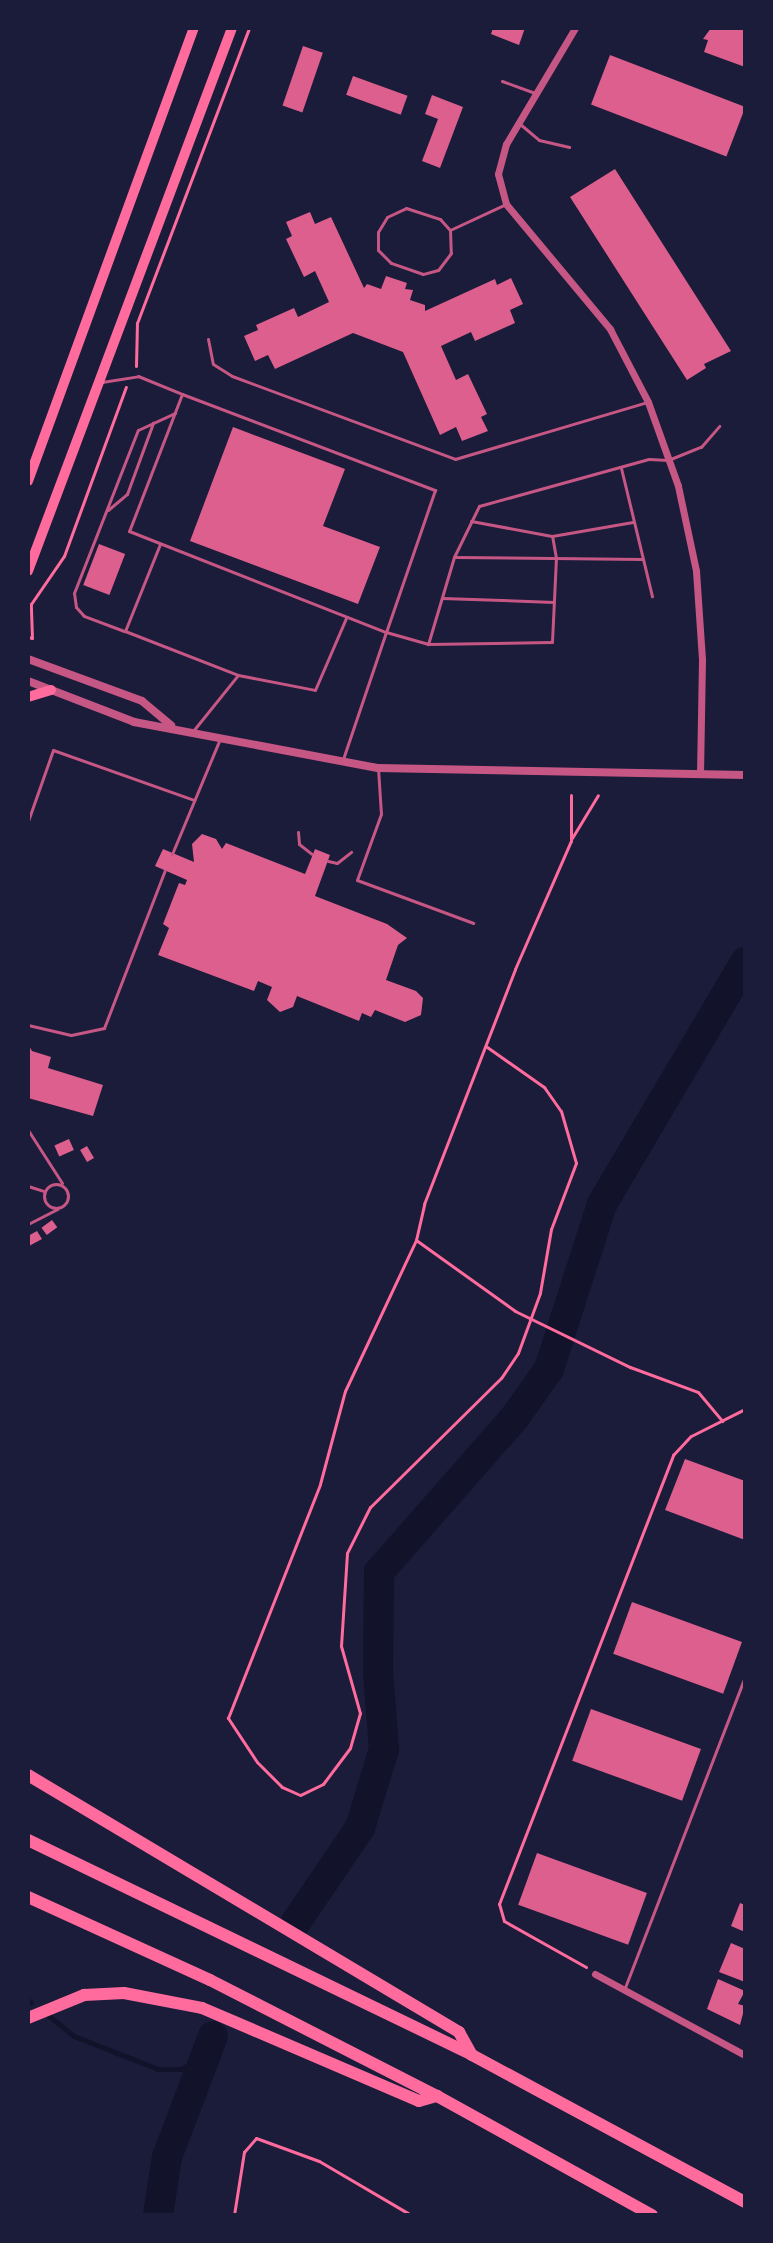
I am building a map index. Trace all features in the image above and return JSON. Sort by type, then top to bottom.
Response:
[{"type":"highway","points":[[28,1775],[459,2032],[472,2055]]},
{"type":"highway","points":[[28,1840],[472,2055],[745,2202]]},
{"type":"highway","points":[[28,1897],[210,1980],[437,2096],[652,2215]]},
{"type":"highway","points":[[28,2018],[84,1995],[124,1993],[202,2008],[419,2101],[437,2096]]},
{"type":"main road","points":[[28,481],[194,28]]},
{"type":"main road","points":[[28,571],[232,28]]},
{"type":"main road","points":[[28,697],[51,690]]},
{"type":"street","points":[[575,28],[538,95],[506,144],[498,174],[506,204],[610,329],[648,402],[668,460],[696,571],[702,660],[700,773]]},
{"type":"street","points":[[28,659],[142,701],[171,725]]},
{"type":"street","points":[[28,681],[134,722],[171,725],[219,741],[378,768],[745,775]]},
{"type":"street","points":[[595,1974],[745,2055]]},
{"type":"lane","points":[[502,81],[538,95]]},
{"type":"lane","points":[[520,124],[539,140],[569,147]]},
{"type":"lane","points":[[450,230],[506,204]]},
{"type":"lane","points":[[406,208],[440,219],[450,230],[451,253],[438,270],[423,274],[391,263],[378,250],[378,232],[387,217],[406,208]]},
{"type":"lane","points":[[208,339],[213,364],[232,376],[455,459],[648,402]]},
{"type":"lane","points":[[99,382],[138,376],[435,490],[342,762]]},
{"type":"lane","points":[[182,394],[129,531],[386,632],[428,644],[552,642],[556,558],[552,536]]},
{"type":"lane","points":[[175,413],[138,430],[74,593],[76,607],[84,616],[238,675],[315,690],[347,616]]},
{"type":"lane","points":[[106,513],[127,494],[153,423]]},
{"type":"lane","points":[[428,644],[454,557],[479,506],[649,459],[668,460],[701,447],[719,426]]},
{"type":"lane","points":[[620,467],[652,596]]},
{"type":"lane","points":[[470,521],[552,536],[633,522]]},
{"type":"lane","points":[[125,631],[160,544]]},
{"type":"lane","points":[[454,557],[642,559]]},
{"type":"lane","points":[[442,598],[554,602]]},
{"type":"lane","points":[[192,732],[238,675]]},
{"type":"lane","points":[[172,854],[219,741]]},
{"type":"lane","points":[[28,821],[53,750],[194,800]]},
{"type":"lane","points":[[378,768],[381,814],[357,880],[473,923]]},
{"type":"lane","points":[[298,832],[299,844],[312,854]]},
{"type":"lane","points":[[328,861],[337,863],[351,852]]},
{"type":"lane","points":[[28,1025],[71,1035],[104,1028],[165,870]]},
{"type":"lane","points":[[28,1130],[68,1198],[61,1207],[28,1224]]},
{"type":"lane","points":[[44,1192],[53,1184],[64,1187]]},
{"type":"lane","points":[[28,1186],[44,1192]]},
{"type":"lane","points":[[44,1192],[46,1203],[61,1207]]},
{"type":"lane","points":[[624,1990],[745,1676]]},
{"type":"path","points":[[134,370],[137,323],[249,28]]},
{"type":"path","points":[[28,637],[31,604],[64,556],[125,390]]},
{"type":"path","points":[[571,795],[571,841]]},
{"type":"path","points":[[487,1047],[544,1087],[573,1142],[576,1163],[551,1229],[540,1293],[518,1353],[501,1378],[370,1507],[347,1553],[340,1615],[341,1646],[360,1713],[350,1748],[323,1784],[300,1795],[282,1787],[257,1762],[228,1718],[320,1484],[345,1391],[416,1240],[424,1204],[487,1047],[571,841],[598,795]]},
{"type":"path","points":[[416,1240],[530,1318],[630,1367],[698,1392],[722,1421]]},
{"type":"path","points":[[595,1974],[504,1921],[498,1911],[673,1455],[691,1436],[745,1409]]},
{"type":"path","points":[[234,2215],[244,2152],[256,2138],[319,2161],[411,2215]]},
{"type":"building","points":[[493,28],[525,28],[519,45],[491,34]]},
{"type":"building","points":[[711,28],[745,28],[745,67],[704,52],[708,40],[703,39]]},
{"type":"building","points":[[303,46],[323,53],[302,112],[282,106]]},
{"type":"building","points":[[610,55],[745,107],[726,156],[591,104]]},
{"type":"building","points":[[353,76],[408,96],[401,115],[346,95]]},
{"type":"building","points":[[432,95],[463,107],[440,168],[422,161],[438,119],[425,114]]},
{"type":"building","points":[[615,169],[731,351],[704,364],[706,368],[687,380],[570,197]]},
{"type":"building","points":[[310,212],[315,224],[331,217],[364,288],[367,284],[381,289],[386,276],[407,283],[405,289],[413,290],[410,300],[425,305],[425,311],[495,279],[497,285],[511,278],[523,304],[510,310],[515,323],[475,341],[471,332],[441,346],[456,380],[468,374],[487,414],[481,417],[488,431],[462,441],[456,427],[440,435],[403,352],[353,333],[275,369],[268,355],[255,361],[244,336],[258,330],[256,325],[294,308],[298,317],[329,302],[315,271],[304,277],[286,239],[292,236],[286,222]]},
{"type":"building","points":[[233,427],[345,469],[323,526],[380,547],[358,604],[190,541]]},
{"type":"building","points":[[99,544],[125,554],[109,595],[83,585]]},
{"type":"building","points":[[202,834],[216,839],[222,849],[226,843],[305,874],[315,849],[330,855],[315,896],[387,924],[407,938],[398,945],[386,980],[416,991],[423,998],[421,1015],[405,1022],[375,1010],[371,1017],[362,1013],[359,1021],[297,996],[293,1007],[280,1012],[267,1000],[272,987],[258,981],[254,991],[158,955],[169,928],[163,924],[179,883],[185,885],[187,880],[155,866],[163,849],[194,862],[192,844]]},
{"type":"building","points":[[28,1044],[32,1051],[51,1057],[48,1068],[103,1085],[93,1116],[28,1098]]},
{"type":"building","points":[[69,1139],[74,1150],[59,1156],[54,1146]]},
{"type":"building","points":[[87,1146],[94,1158],[87,1162],[80,1150]]},
{"type":"building","points":[[52,1220],[57,1227],[47,1235],[41,1228]]},
{"type":"building","points":[[37,1231],[42,1239],[29,1246],[28,1236]]},
{"type":"building","points":[[685,1459],[745,1481],[745,1540],[665,1510]]},
{"type":"building","points":[[632,1602],[742,1642],[723,1694],[613,1654]]},
{"type":"building","points":[[591,1709],[701,1749],[682,1801],[572,1761]]},
{"type":"building","points":[[537,1853],[647,1893],[628,1945],[518,1905]]},
{"type":"building","points":[[740,1903],[745,1905],[745,1932],[731,1926]]},
{"type":"building","points":[[731,1943],[745,1949],[745,1982],[719,1972]]},
{"type":"building","points":[[718,1979],[745,1991],[738,2004],[745,2006],[740,2025],[707,2009]]},
{"type":"waterway","points":[[296,1922],[360,1828],[384,1749],[378,1671],[379,1572],[515,1417],[549,1369],[602,1204],[745,962]]},
{"type":"waterway","points":[[28,2000],[31,2003]]},
{"type":"waterway","points":[[49,2016],[74,2036],[158,2069],[181,2069],[205,2057]]},
{"type":"waterway","points":[[158,2215],[167,2157],[213,2036]]}]
